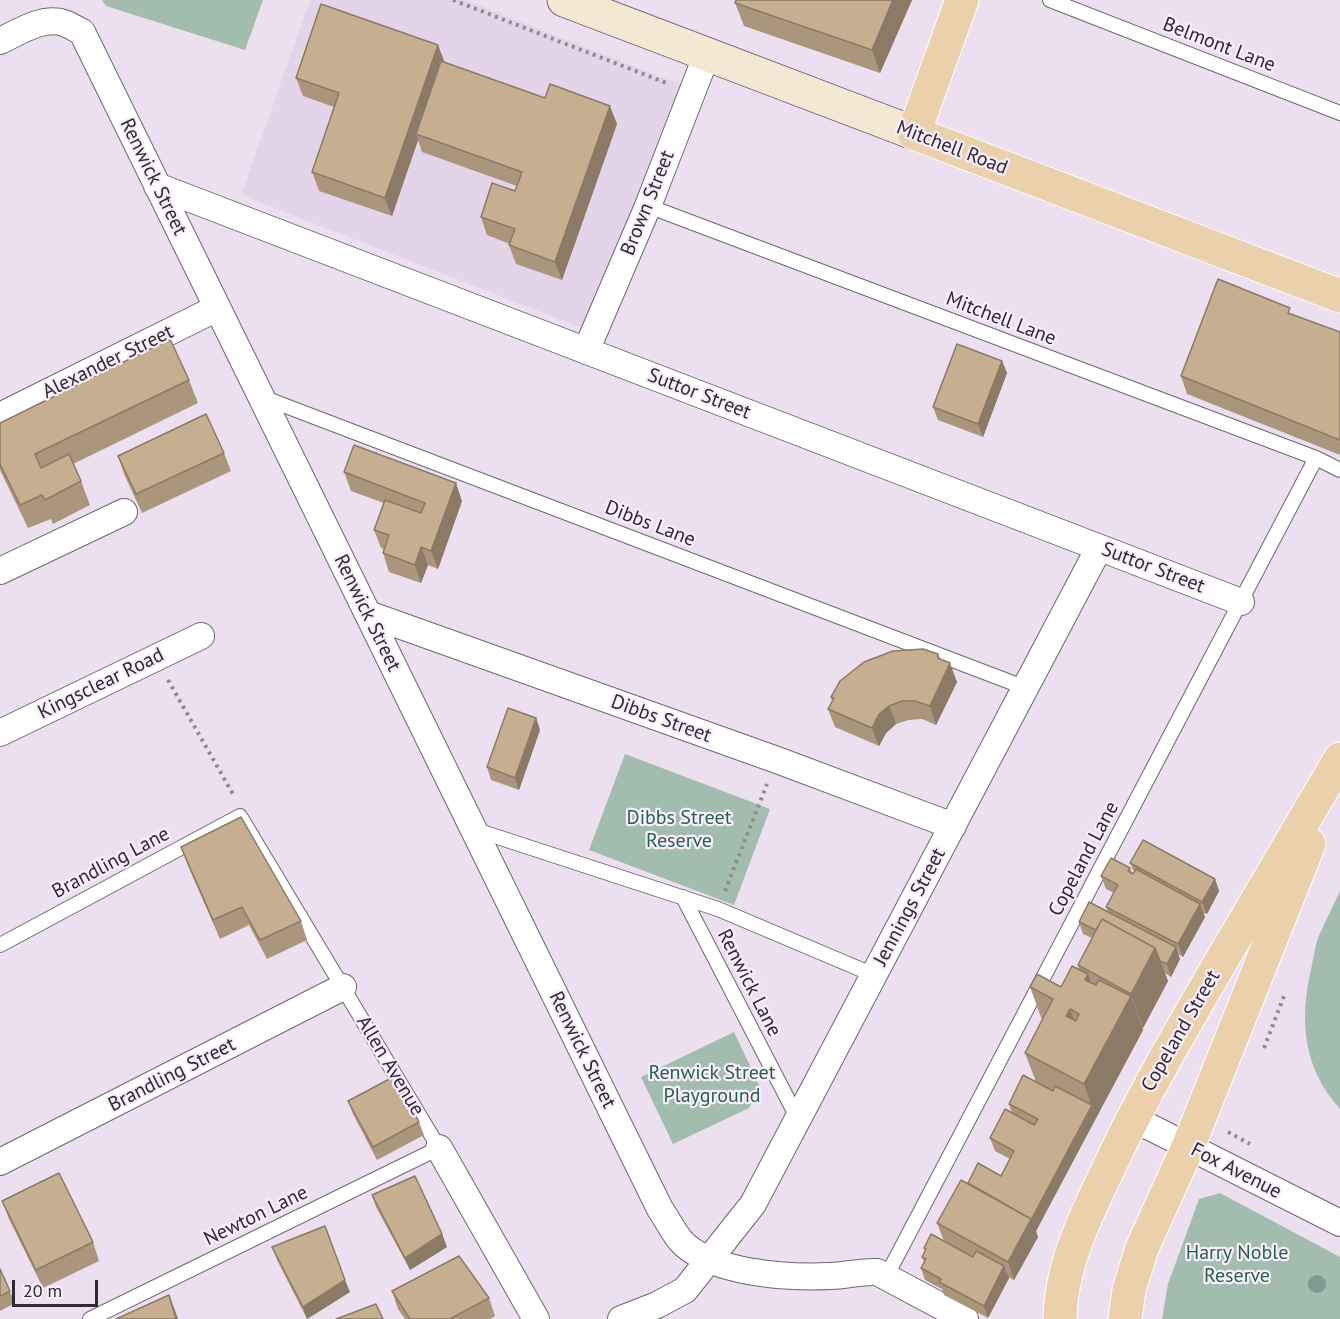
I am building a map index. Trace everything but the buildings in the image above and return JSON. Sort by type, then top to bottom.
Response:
[{"type":"main road","name":"Mitchell Road","points":[[564,0],[1340,296]]},
{"type":"main road","points":[[915,133],[962,0]]},
{"type":"main road","name":"Copeland Street","points":[[1060,1319],[1066,1268],[1079,1230],[1132,1118],[1174,1041],[1340,759]]},
{"type":"main road","name":"Copeland Street","points":[[1125,1319],[1129,1290],[1142,1248],[1188,1147],[1340,767]]},
{"type":"street","name":"Renwick Street","points":[[0,41],[33,25],[48,22],[64,22],[82,32],[660,1209],[681,1241],[709,1259],[752,1274],[831,1276],[866,1271],[877,1272],[965,1319]]},
{"type":"street","name":"Brown Street","points":[[586,351],[648,206],[707,54]]},
{"type":"street","name":"Suttor Street","points":[[157,186],[1241,602]]},
{"type":"street","name":"Alexander Street","points":[[0,416],[217,308]]},
{"type":"street","points":[[0,571],[124,512]]},
{"type":"street","name":"Jennings Street","points":[[621,1319],[657,1305],[685,1290],[753,1204],[1099,548]]},
{"type":"street","name":"Dibbs Street","points":[[368,614],[777,760],[953,826]]},
{"type":"street","name":"Kingsclear Road","points":[[0,733],[201,636]]},
{"type":"street","name":"Brandling Street","points":[[0,1162],[343,987]]},
{"type":"street","name":"Fox Avenue","points":[[1132,1118],[1340,1223]]},
{"type":"street","name":"Allen Avenue","points":[[440,1148],[536,1319]]},
{"type":"lane","name":"Belmont Lane","points":[[1050,0],[1340,113]]},
{"type":"lane","name":"Mitchell Lane","points":[[648,206],[1316,458],[1340,470]]},
{"type":"lane","name":"Dibbs Lane","points":[[261,397],[1026,688]]},
{"type":"lane","name":"Copeland Lane","points":[[886,1277],[1316,458]]},
{"type":"lane","name":"Brandling Lane","points":[[0,945],[240,816]]},
{"type":"lane","name":"Allen Avenue","points":[[240,816],[440,1148]]},
{"type":"lane","name":"Renwick Lane","points":[[473,829],[718,909],[874,975]]},
{"type":"lane","name":"Renwick Lane","points":[[683,897],[798,1119]]},
{"type":"lane","name":"Newton Lane","points":[[90,1319],[440,1148]]},
{"type":"path","points":[[453,0],[692,93]]},
{"type":"path","points":[[556,40],[559,34]]},
{"type":"path","points":[[156,658],[239,803],[240,816]]},
{"type":"path","points":[[718,909],[777,760]]},
{"type":"shaded area","points":[[310,0],[466,0],[682,85],[587,330],[241,195]]},
{"type":"green space","points":[[102,0],[263,0],[245,50],[106,6]]},
{"type":"green space","name":"Dibbs Street Reserve","points":[[625,754],[770,809],[734,905],[589,850]]},
{"type":"green space","points":[[1340,891],[1340,1109],[1327,1093],[1311,1059],[1305,1023],[1308,985],[1316,944]]},
{"type":"green space","name":"Renwick Street Playground","points":[[734,1032],[760,1087],[749,1108],[673,1144],[641,1077]]},
{"type":"green space","name":"Harry Noble Reserve","points":[[1220,1193],[1340,1257],[1340,1319],[1162,1319],[1168,1284],[1199,1199]]}]
